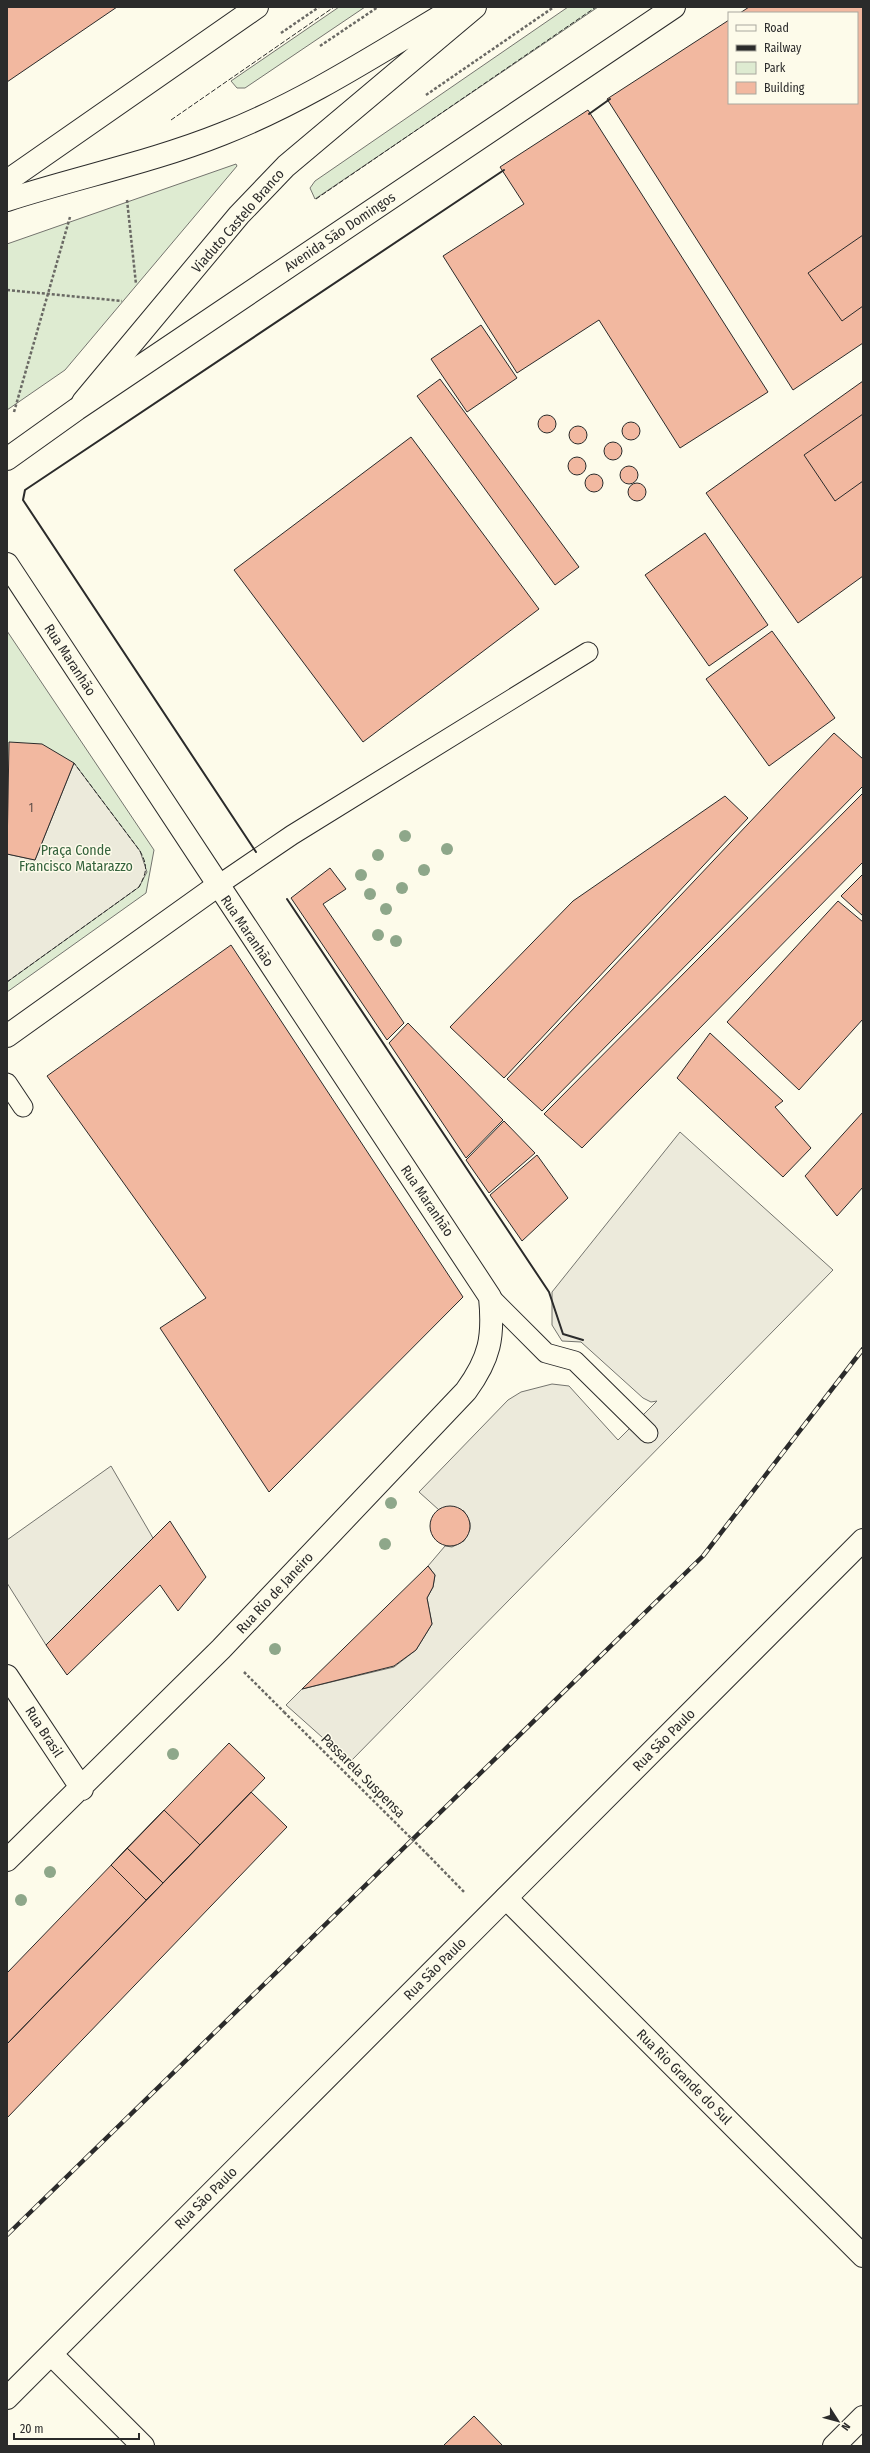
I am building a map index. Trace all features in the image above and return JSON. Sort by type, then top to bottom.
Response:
[{"type":"street","points":[[7,181],[257,7]]},
{"type":"street","points":[[7,200],[105,171],[167,155],[223,134],[295,101],[456,7]]},
{"type":"street","name":"Viaduto Castelo Branco","points":[[77,409],[239,215],[286,166],[475,7]]},
{"type":"street","name":"Avenida São Domingos","points":[[7,459],[77,409],[674,7]]},
{"type":"street","name":"Rua Maranhão","points":[[7,564],[217,886],[490,1297]]},
{"type":"street","points":[[7,1036],[217,886]]},
{"type":"street","name":"Rua Rio de Janeiro","points":[[7,1860],[82,1789],[221,1649],[466,1391],[480,1371],[490,1346],[493,1326],[490,1297]]},
{"type":"street","name":"Rua São Paulo","points":[[7,2398],[863,1540]]},
{"type":"street","name":"Rua Brasil","points":[[7,1676],[82,1789]]},
{"type":"street","name":"Rua Rio Grande do Sul","points":[[506,1898],[863,2256]]},
{"type":"street","points":[[51,2354],[143,2446]]},
{"type":"street","points":[[834,2446],[863,2417]]},
{"type":"lane","points":[[217,886],[292,835],[588,652]]},
{"type":"lane","points":[[7,1084],[23,1107]]},
{"type":"lane","points":[[490,1297],[546,1354],[575,1361],[648,1433]]},
{"type":"path","points":[[127,197],[137,291]]},
{"type":"path","points":[[12,419],[69,219]]},
{"type":"path","points":[[7,290],[127,302]]},
{"type":"path","name":"Passarela Suspensa","points":[[221,1649],[488,1916]]},
{"type":"green space","points":[[339,7],[365,7],[245,88],[237,88],[231,81]]},
{"type":"green space","points":[[568,7],[598,7],[315,199],[310,188],[315,181]]},
{"type":"green space","points":[[236,164],[237,166],[65,370],[7,410],[7,244]]},
{"type":"green space","name":"Praça Conde Francisco Matarazzo","points":[[7,631],[154,850],[146,893],[7,992]]},
{"type":"shaded area","points":[[74,763],[140,851],[147,872],[139,887],[7,982],[7,854],[35,860]]},
{"type":"shaded area","points":[[680,1132],[833,1270],[350,1762],[286,1705],[302,1689],[394,1667],[416,1650],[432,1624],[427,1598],[433,1587],[435,1575],[428,1566],[445,1546],[452,1547],[464,1541],[470,1529],[470,1523],[464,1511],[452,1507],[439,1510],[419,1492],[508,1400],[521,1392],[552,1384],[569,1386],[618,1440],[657,1401],[651,1402],[643,1398],[581,1342],[562,1341],[552,1325],[552,1292]]},
{"type":"shaded area","points":[[111,1466],[153,1538],[46,1645],[7,1583],[7,1540]]},
{"type":"building","points":[[7,7],[117,7],[7,82]]},
{"type":"building","points":[[749,7],[863,7],[863,343],[793,390],[607,99],[728,21],[728,104],[858,104],[858,12],[742,12]]},
{"type":"building","points":[[588,110],[768,392],[680,448],[599,320],[517,373],[443,256],[524,204],[500,167]]},
{"type":"building","points":[[863,235],[863,306],[842,321],[808,273]]},
{"type":"building","points":[[481,325],[517,378],[467,412],[431,359]]},
{"type":"building","points":[[440,379],[579,567],[555,585],[417,396]]},
{"type":"building","points":[[863,381],[863,576],[798,623],[706,493]]},
{"type":"building","points":[[863,414],[863,481],[835,501],[804,455]]},
{"type":"building","points":[[547,415],[553,418],[556,424],[553,430],[547,433],[541,430],[538,424],[541,418]]},
{"type":"building","points":[[631,422],[637,425],[640,431],[637,437],[631,440],[625,437],[622,431],[625,425]]},
{"type":"building","points":[[578,426],[584,429],[587,435],[584,441],[578,444],[572,441],[569,435],[572,429]]},
{"type":"building","points":[[411,437],[539,609],[363,742],[234,570]]},
{"type":"building","points":[[613,442],[619,445],[622,451],[619,457],[613,460],[607,457],[604,451],[607,445]]},
{"type":"building","points":[[577,457],[583,460],[586,466],[583,472],[577,475],[571,472],[568,466],[571,460]]},
{"type":"building","points":[[629,466],[635,469],[638,475],[635,481],[629,484],[623,481],[620,475],[623,469]]},
{"type":"building","points":[[594,474],[600,477],[603,483],[600,489],[594,492],[588,489],[585,483],[588,477]]},
{"type":"building","points":[[637,483],[643,486],[646,492],[643,498],[637,501],[631,498],[628,492],[631,486]]},
{"type":"building","points":[[705,533],[768,625],[709,666],[645,575]]},
{"type":"building","points":[[772,631],[835,718],[769,766],[706,679]]},
{"type":"building","points":[[834,733],[863,759],[863,786],[542,1111],[507,1079]]},
{"type":"building","points":[[9,742],[42,744],[74,763],[35,860],[7,854]]},
{"type":"building","points":[[863,793],[863,862],[582,1148],[544,1114]]},
{"type":"building","points":[[725,796],[748,818],[504,1078],[450,1027],[573,901]]},
{"type":"building","points":[[330,868],[346,889],[323,904],[404,1023],[387,1040],[291,898]]},
{"type":"building","points":[[863,874],[863,916],[841,896]]},
{"type":"building","points":[[838,901],[863,922],[863,1019],[799,1090],[727,1022]]},
{"type":"building","points":[[231,945],[463,1297],[269,1492],[160,1328],[206,1298],[47,1076]]},
{"type":"building","points":[[408,1023],[503,1120],[466,1158],[389,1043]]},
{"type":"building","points":[[710,1033],[783,1101],[775,1107],[811,1148],[783,1177],[677,1078]]},
{"type":"building","points":[[863,1112],[863,1187],[837,1216],[805,1176]]},
{"type":"building","points":[[504,1121],[535,1153],[489,1193],[466,1160]]},
{"type":"building","points":[[537,1155],[568,1198],[522,1241],[490,1195]]},
{"type":"building","points":[[446,1506],[454,1506],[461,1509],[467,1515],[470,1526],[467,1537],[461,1543],[454,1546],[446,1546],[439,1543],[433,1537],[430,1530],[430,1522],[433,1515],[439,1509]]},
{"type":"building","points":[[170,1521],[206,1577],[178,1611],[160,1585],[67,1675],[46,1645]]},
{"type":"building","points":[[428,1566],[435,1575],[433,1587],[427,1598],[432,1624],[416,1650],[394,1666],[302,1689]]},
{"type":"building","points":[[229,1743],[265,1778],[7,2044],[7,1973]]},
{"type":"building","points":[[251,1792],[287,1827],[7,2118],[7,2044]]},
{"type":"building","points":[[164,1810],[200,1845],[163,1883],[127,1848]]},
{"type":"building","points":[[127,1848],[163,1883],[146,1900],[111,1865]]},
{"type":"building","points":[[474,2416],[503,2446],[443,2446]]},
{"type":"railway","points":[[7,2235],[703,1556],[863,1349]]},
{"type":"fence","points":[[171,120],[334,7]]},
{"type":"fence","points":[[316,199],[596,7]]},
{"type":"fence","points":[[7,982],[139,887],[144,877],[146,869],[140,851],[74,763]]},
{"type":"wall","points":[[589,114],[610,99]]},
{"type":"wall","points":[[256,852],[23,500],[25,490],[504,170]]},
{"type":"wall","points":[[287,899],[549,1292],[563,1334],[583,1340]]}]
